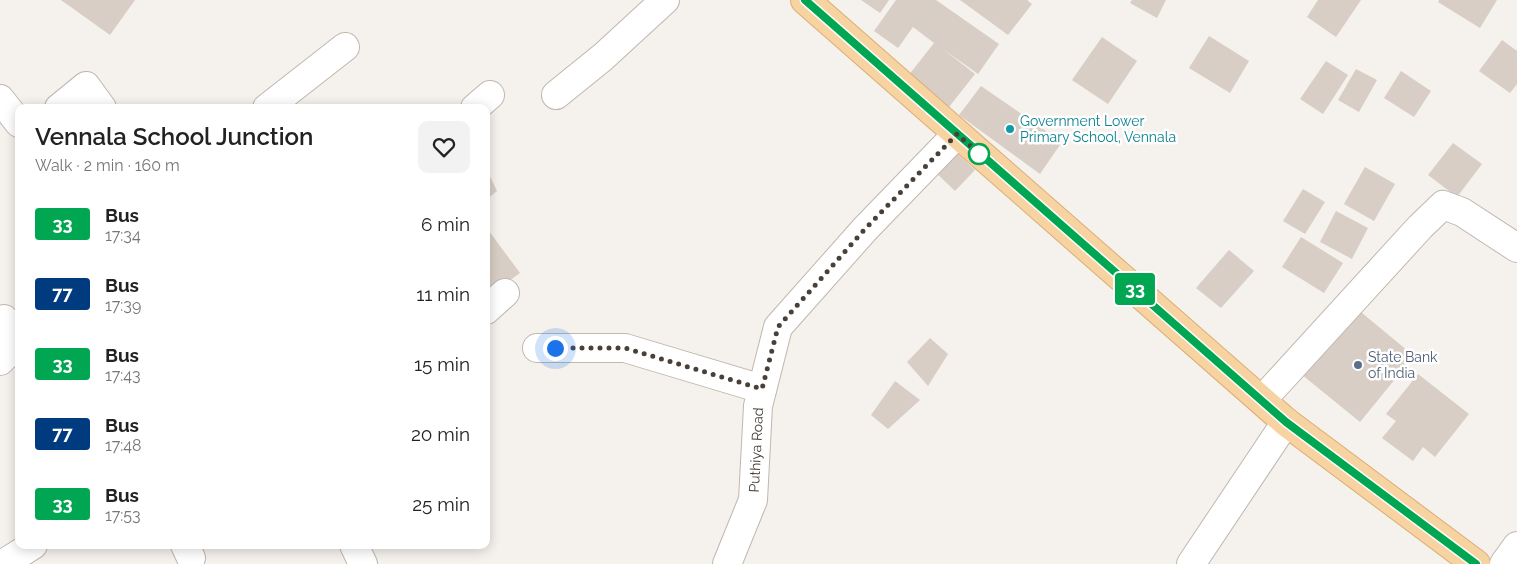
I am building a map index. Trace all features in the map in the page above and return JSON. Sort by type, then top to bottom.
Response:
[{"type":"main road","points":[[805,0],[1286,422],[1469,562]]},
{"type":"street","points":[[556,95],[603,57],[664,0]]},
{"type":"street","points":[[272,104],[345,47]]},
{"type":"street","points":[[64,104],[86,86],[99,104]]},
{"type":"street","points":[[1,101],[15,118]]},
{"type":"street","name":"Puthiya Road","points":[[727,564],[754,500],[758,406],[778,327],[865,229],[957,134]]},
{"type":"street","points":[[1262,400],[1420,227],[1443,205],[1462,212],[1517,248]]},
{"type":"street","points":[[0,361],[13,348],[4,319]]},
{"type":"street","points":[[537,348],[625,348],[762,389]]},
{"type":"street","points":[[1191,564],[1286,422]]},
{"type":"street","points":[[1504,564],[1517,546]]},
{"type":"street","points":[[3,564],[27,549]]},
{"type":"street","points":[[356,549],[363,564]]},
{"type":"building","points":[[61,0],[135,0],[110,35]]},
{"type":"building","points":[[861,0],[889,0],[880,13]]},
{"type":"building","points":[[896,0],[936,0],[999,44],[978,74],[943,49],[975,74],[949,107],[908,76],[934,43],[913,27],[898,48],[874,31]]},
{"type":"building","points":[[960,0],[1027,0],[1032,4],[1008,35]]},
{"type":"building","points":[[1132,0],[1166,0],[1157,18],[1130,3]]},
{"type":"building","points":[[1318,0],[1361,0],[1336,37],[1307,17]]},
{"type":"building","points":[[1439,0],[1497,0],[1480,28],[1438,2]]},
{"type":"building","points":[[1209,36],[1249,61],[1230,93],[1189,68]]},
{"type":"building","points":[[1102,37],[1137,61],[1108,104],[1072,80]]},
{"type":"building","points":[[1502,40],[1517,51],[1517,84],[1510,93],[1479,71]]},
{"type":"building","points":[[1326,61],[1348,75],[1323,114],[1300,99]]},
{"type":"building","points":[[1356,69],[1377,80],[1359,112],[1338,100]]},
{"type":"building","points":[[1401,71],[1431,91],[1414,117],[1384,98]]},
{"type":"building","name":"Government Lower Primary School, Vennala","points":[[981,86],[1062,142],[1040,174],[959,115]]},
{"type":"building","points":[[1453,143],[1482,164],[1457,197],[1428,175]]},
{"type":"building","points":[[950,147],[975,170],[955,191],[930,167]]},
{"type":"building","points":[[1365,167],[1395,184],[1374,221],[1344,204]]},
{"type":"building","points":[[490,176],[497,191],[490,197]]},
{"type":"building","points":[[1303,189],[1325,202],[1305,234],[1283,221]]},
{"type":"building","points":[[1336,211],[1368,228],[1352,259],[1320,242]]},
{"type":"building","points":[[490,232],[520,273],[490,295]]},
{"type":"building","points":[[1301,237],[1343,263],[1324,293],[1282,267]]},
{"type":"building","points":[[1229,250],[1254,271],[1221,308],[1196,288]]},
{"type":"building","name":"State Bank of India","points":[[1356,308],[1414,356],[1360,422],[1301,374]]},
{"type":"building","points":[[930,338],[948,354],[928,386],[907,362]]},
{"type":"building","points":[[1418,374],[1469,414],[1435,457],[1423,447],[1413,461],[1382,438],[1396,421],[1386,414]]},
{"type":"building","points":[[895,381],[920,400],[888,429],[871,415]]},
{"type":"bus line","name":"33","points":[[805,0],[1286,422],[1476,564]]},
{"type":"place","name":"Government Lower Primary School, Vennala","points":[[1010,129]]},
{"type":"place","name":"State Bank of India","points":[[1358,365]]},
{"type":"route","points":[[555,348],[625,348],[762,389],[778,327],[865,229],[957,134],[986,160],[979,154]]}]
